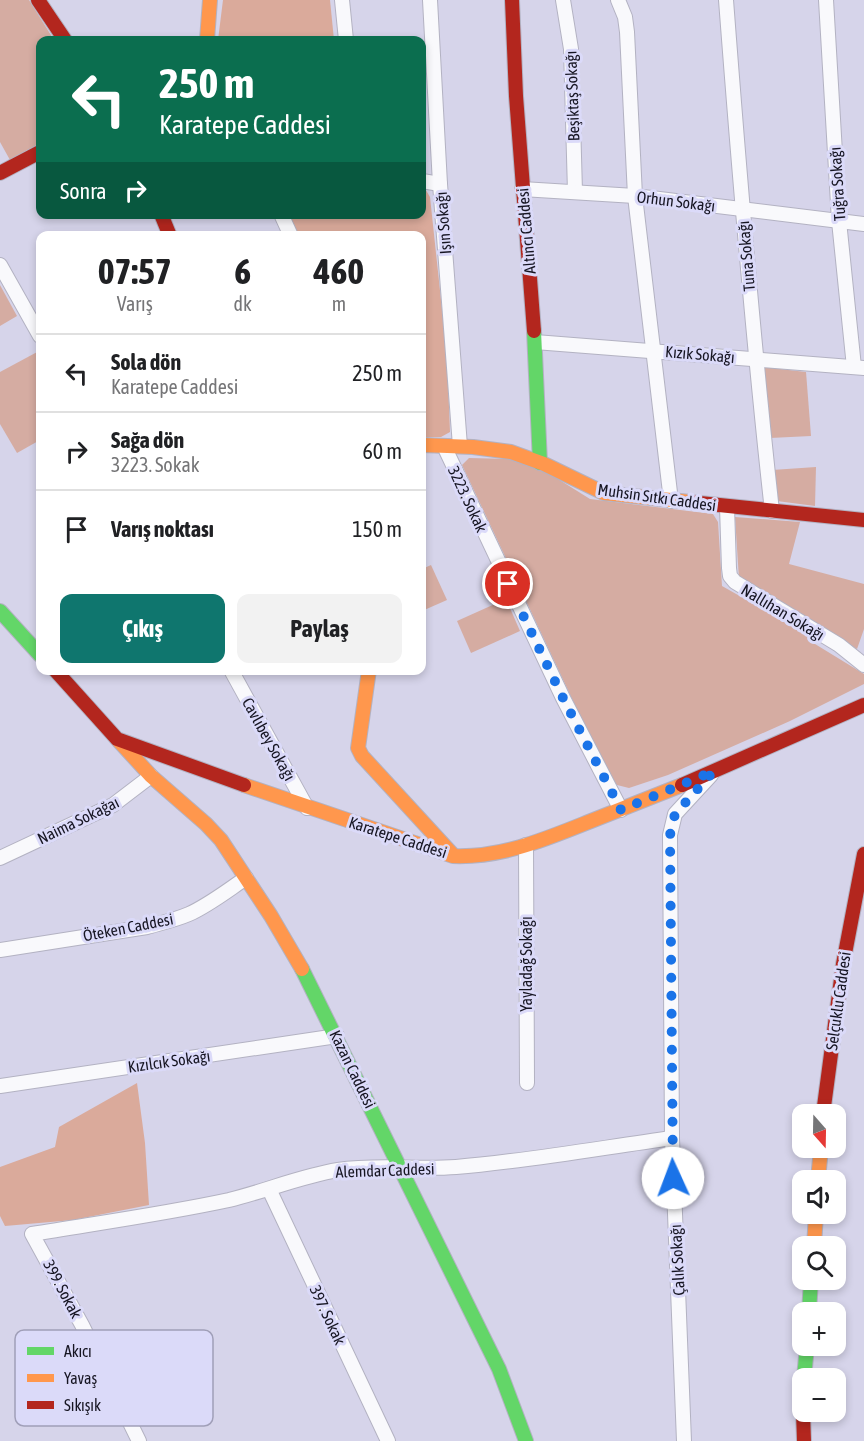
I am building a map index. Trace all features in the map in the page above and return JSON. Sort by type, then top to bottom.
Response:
[{"type":"street","points":[[38,0],[62,36]]},
{"type":"street","points":[[207,36],[210,0]]},
{"type":"street","points":[[342,0],[345,36]]},
{"type":"street","name":"Işın Sokağı","points":[[430,0],[440,184],[460,446]]},
{"type":"street","name":"Altıncı Caddesi","points":[[512,0],[522,189],[535,342],[540,463]]},
{"type":"street","name":"Beşiktaş Sokağı","points":[[563,0],[571,49],[575,192]]},
{"type":"street","points":[[618,0],[625,17],[627,32],[635,196],[671,501]]},
{"type":"street","name":"Tuna Sokağı","points":[[726,0],[755,359],[772,512]]},
{"type":"street","name":"Tuğra Sokağı","points":[[826,0],[839,221],[859,367]]},
{"type":"street","points":[[0,173],[36,154]]},
{"type":"street","points":[[426,182],[440,184]]},
{"type":"street","name":"Orhun Sokağı","points":[[522,189],[635,196],[864,224]]},
{"type":"street","points":[[0,265],[36,329]]},
{"type":"street","name":"Kızık Sokağı","points":[[535,342],[859,367]]},
{"type":"street","name":"Muhsin Sıtkı Caddesi","points":[[426,445],[504,451],[540,463],[584,486],[604,493],[864,520]]},
{"type":"street","name":"3223. Sokak","points":[[444,446],[563,698],[621,810]]},
{"type":"street","name":"Nallıhan Sokağı","points":[[727,507],[729,568],[730,576],[735,582],[838,645],[864,665]]},
{"type":"street","points":[[0,612],[36,651]]},
{"type":"street","name":"Karatepe Caddesi","points":[[59,675],[117,739],[307,808],[453,856],[478,856],[526,845],[621,810],[864,705]]},
{"type":"street","name":"Cavlıbey Sokağı","points":[[234,675],[307,808]]},
{"type":"street","points":[[368,675],[358,748],[367,762],[453,856]]},
{"type":"street","name":"Kazan Caddesi","points":[[117,739],[151,776],[221,840],[304,973],[499,1369],[526,1441]]},
{"type":"street","name":"Çalık Sokağı","points":[[684,1441],[672,1138],[670,835],[675,814],[714,771]]},
{"type":"street","name":"Naima Sokağaı","points":[[0,858],[113,805],[151,776]]},
{"type":"street","name":"Yayladağ Sokağı","points":[[526,845],[527,1083]]},
{"type":"street","name":"Selçuklu Caddesi","points":[[824,1104],[843,964],[864,854]]},
{"type":"street","name":"Öteken Caddesi","points":[[0,950],[147,927],[169,921],[204,906],[246,878]]},
{"type":"street","name":"Kızılcık Sokağı","points":[[0,1086],[337,1036]]},
{"type":"street","name":"Alemdar Caddesi","points":[[32,1234],[209,1204],[269,1189],[311,1175],[339,1170],[367,1167],[402,1169],[455,1167],[672,1138]]},
{"type":"street","name":"397. Sokak","points":[[269,1189],[388,1441]]},
{"type":"street","name":"399. Sokak","points":[[32,1234],[85,1330]]},
{"type":"street","points":[[803,1422],[804,1441]]},
{"type":"street","name":"399. Sokak","points":[[132,1426],[139,1441]]},
{"type":"shaded area","points":[[0,0],[29,0],[52,36],[36,36],[36,145],[10,160],[0,142]]},
{"type":"shaded area","points":[[223,0],[330,0],[334,36],[218,36]]},
{"type":"shaded area","points":[[426,190],[430,197],[447,356],[450,432],[441,437],[426,437],[426,231],[296,231],[290,219],[426,219]]},
{"type":"shaded area","points":[[0,285],[17,316],[0,326]]},
{"type":"shaded area","points":[[36,353],[36,442],[17,453],[0,424],[0,372]]},
{"type":"shaded area","points":[[763,367],[806,372],[811,436],[770,438]]},
{"type":"shaded area","points":[[469,458],[511,459],[550,474],[590,499],[713,514],[718,522],[722,586],[810,636],[815,644],[864,674],[864,684],[790,721],[668,775],[629,788],[617,785],[607,773],[462,465]]},
{"type":"shaded area","points":[[816,467],[815,506],[777,501],[772,470]]},
{"type":"shaded area","points":[[735,517],[800,522],[789,564],[864,584],[864,629],[857,649],[739,579]]},
{"type":"shaded area","points":[[431,565],[447,600],[426,609],[426,567]]},
{"type":"shaded area","points":[[506,599],[520,631],[471,653],[457,621]]},
{"type":"shaded area","points":[[137,1083],[145,1143],[149,1205],[73,1220],[5,1226],[0,1216],[0,1167],[55,1147],[59,1127]]},
{"type":"traffic: fast","points":[[534,331],[540,463]]},
{"type":"traffic: fast","points":[[0,611],[36,651]]},
{"type":"traffic: fast","points":[[302,969],[499,1369],[526,1441]]},
{"type":"traffic: fast","points":[[810,1290],[810,1302]]},
{"type":"traffic: fast","points":[[805,1368],[806,1356]]},
{"type":"traffic: slow","points":[[207,36],[210,0]]},
{"type":"traffic: slow","points":[[426,445],[473,447],[511,452],[544,464],[604,493],[690,502]]},
{"type":"traffic: slow","points":[[368,675],[358,748],[362,756],[452,854]]},
{"type":"traffic: slow","points":[[119,741],[151,776],[221,840],[271,916],[302,969]]},
{"type":"traffic: slow","points":[[244,785],[453,856],[489,854],[524,846],[682,785]]},
{"type":"traffic: slow","points":[[819,1170],[820,1158]]},
{"type":"traffic: slow","points":[[815,1224],[815,1236]]},
{"type":"traffic: jam","points":[[38,0],[62,36]]},
{"type":"traffic: jam","points":[[512,0],[516,96],[534,331]]},
{"type":"traffic: jam","points":[[0,173],[36,154]]},
{"type":"traffic: jam","points":[[163,219],[168,231]]},
{"type":"traffic: jam","points":[[690,502],[864,520]]},
{"type":"traffic: jam","points":[[59,675],[117,739],[244,785]]},
{"type":"traffic: jam","points":[[682,785],[864,705]]},
{"type":"traffic: jam","points":[[824,1104],[843,964],[864,854]]},
{"type":"traffic: jam","points":[[803,1422],[804,1441]]},
{"type":"route","points":[[508,584],[621,810],[714,771],[675,814],[670,835],[673,1178]]}]
